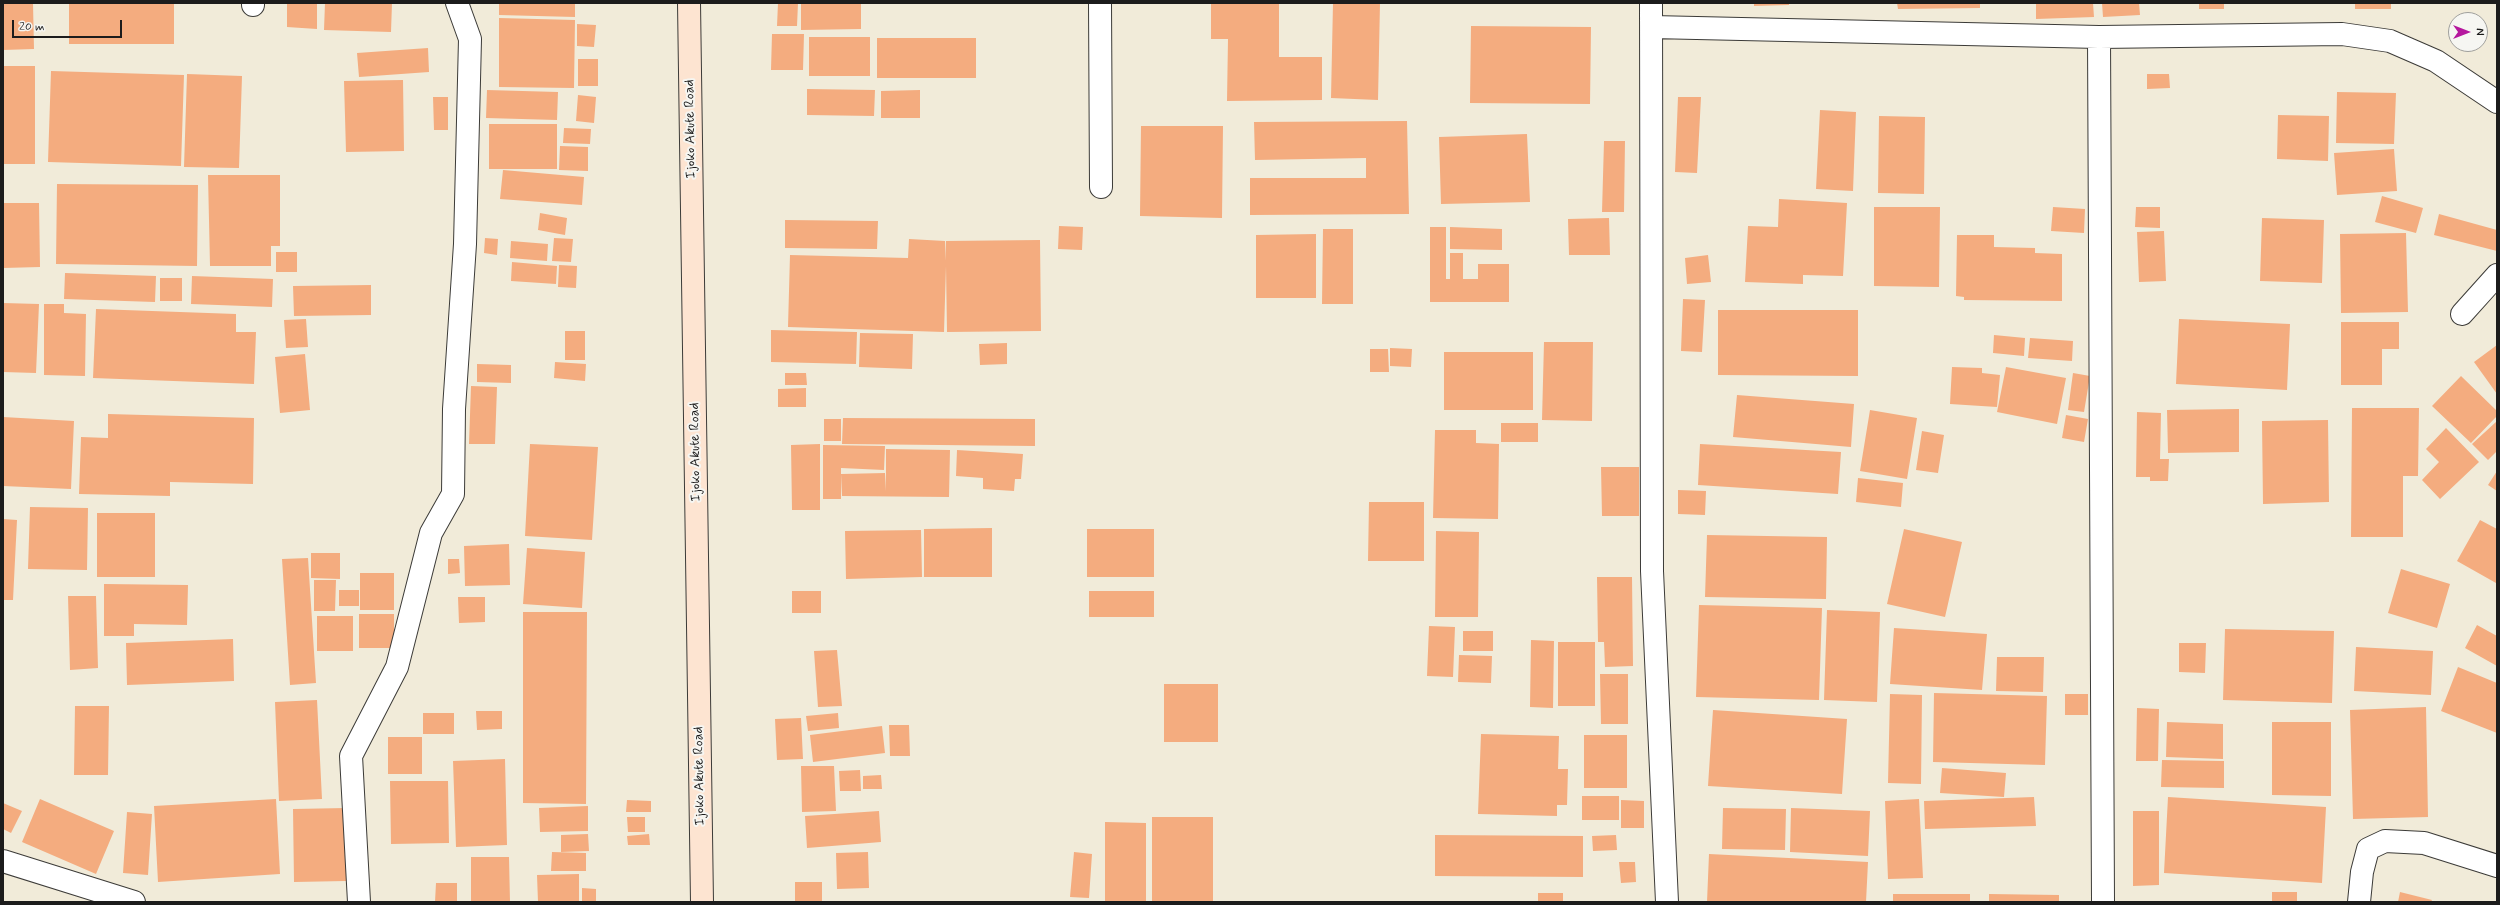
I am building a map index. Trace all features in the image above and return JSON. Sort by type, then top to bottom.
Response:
[{"type":"main road","name":"Ijoko Akute Road","points":[[689,3],[702,902]]},
{"type":"street","points":[[359,902],[351,756],[397,666],[431,533],[452,494],[454,409],[465,244],[470,39],[457,3]]},
{"type":"street","points":[[1100,3],[1101,187]]},
{"type":"street","points":[[1651,3],[1652,571],[1667,902]]},
{"type":"street","points":[[1652,28],[2099,37],[2342,34],[2390,41],[2436,61],[2497,102]]},
{"type":"street","points":[[2099,37],[2103,902]]},
{"type":"street","points":[[2462,314],[2497,275]]},
{"type":"street","points":[[2359,902],[2362,872],[2368,849],[2385,841],[2424,843],[2497,866]]},
{"type":"street","points":[[3,861],[134,902]]},
{"type":"building","points":[[3,3],[33,3],[34,49],[3,50]]},
{"type":"building","points":[[69,3],[174,3],[174,44],[69,44]]},
{"type":"building","points":[[287,3],[317,3],[317,29],[287,27]]},
{"type":"building","points":[[325,3],[392,3],[391,32],[324,30]]},
{"type":"building","points":[[499,3],[575,3],[575,17],[499,15]]},
{"type":"building","points":[[778,3],[798,3],[797,26],[777,26]]},
{"type":"building","points":[[801,3],[861,3],[861,29],[801,30]]},
{"type":"building","points":[[1211,3],[1279,3],[1279,57],[1322,57],[1322,100],[1227,101],[1228,39],[1211,39]]},
{"type":"building","points":[[1333,3],[1380,3],[1378,100],[1331,98]]},
{"type":"building","points":[[1754,3],[1789,3],[1789,5],[1754,6]]},
{"type":"building","points":[[1897,3],[1980,3],[1980,8],[1898,9]]},
{"type":"building","points":[[2036,3],[2093,3],[2094,17],[2036,19]]},
{"type":"building","points":[[2102,3],[2139,3],[2140,15],[2103,17]]},
{"type":"building","points":[[2199,3],[2224,3],[2224,9],[2199,9]]},
{"type":"building","points":[[2355,3],[2391,3],[2391,9],[2355,9]]},
{"type":"building","points":[[499,18],[575,20],[574,88],[499,87]]},
{"type":"building","points":[[577,24],[596,25],[594,47],[577,46]]},
{"type":"building","points":[[1471,26],[1591,27],[1590,104],[1470,103]]},
{"type":"building","points":[[772,34],[804,34],[803,70],[771,70]]},
{"type":"building","points":[[809,37],[870,37],[870,76],[809,76]]},
{"type":"building","points":[[877,38],[976,38],[976,78],[877,78]]},
{"type":"building","points":[[428,48],[429,72],[359,77],[357,53]]},
{"type":"building","points":[[578,59],[598,59],[598,86],[578,86]]},
{"type":"building","points":[[3,66],[35,66],[35,164],[3,164]]},
{"type":"building","points":[[51,71],[184,75],[181,166],[48,162]]},
{"type":"building","points":[[187,74],[242,76],[239,168],[184,167]]},
{"type":"building","points":[[2147,74],[2169,74],[2170,88],[2147,89]]},
{"type":"building","points":[[403,80],[404,151],[346,152],[344,81]]},
{"type":"building","points":[[807,89],[875,90],[874,116],[807,115]]},
{"type":"building","points":[[487,90],[558,92],[557,120],[486,118]]},
{"type":"building","points":[[920,90],[920,118],[881,118],[881,91]]},
{"type":"building","points":[[2337,92],[2396,93],[2394,144],[2336,143]]},
{"type":"building","points":[[578,95],[596,97],[594,123],[576,121]]},
{"type":"building","points":[[433,97],[448,97],[448,130],[434,130]]},
{"type":"building","points":[[1678,97],[1701,97],[1697,173],[1675,172]]},
{"type":"building","points":[[1820,110],[1856,112],[1853,191],[1816,189]]},
{"type":"building","points":[[2278,115],[2329,116],[2328,161],[2277,159]]},
{"type":"building","points":[[1879,116],[1925,117],[1924,194],[1878,193]]},
{"type":"building","points":[[1407,121],[1409,214],[1250,215],[1250,178],[1366,178],[1366,158],[1255,160],[1254,122]]},
{"type":"building","points":[[489,124],[557,124],[557,169],[489,169]]},
{"type":"building","points":[[1141,126],[1223,126],[1222,218],[1140,216]]},
{"type":"building","points":[[564,128],[591,129],[590,144],[563,143]]},
{"type":"building","points":[[1527,134],[1530,202],[1441,204],[1439,137]]},
{"type":"building","points":[[1604,141],[1625,141],[1624,212],[1602,212]]},
{"type":"building","points":[[560,146],[588,147],[588,171],[559,170]]},
{"type":"building","points":[[2394,149],[2397,191],[2337,195],[2334,153]]},
{"type":"building","points":[[503,170],[584,177],[582,205],[500,199]]},
{"type":"building","points":[[208,175],[280,175],[280,246],[271,246],[271,266],[210,266]]},
{"type":"building","points":[[57,184],[198,185],[197,266],[56,264]]},
{"type":"building","points":[[2382,196],[2423,208],[2416,233],[2375,222]]},
{"type":"building","points":[[1779,199],[1847,203],[1843,276],[1803,275],[1803,284],[1745,282],[1748,226],[1778,227]]},
{"type":"building","points":[[3,203],[39,203],[40,267],[3,268]]},
{"type":"building","points":[[1874,207],[1940,207],[1939,287],[1874,286]]},
{"type":"building","points":[[2053,207],[2085,209],[2084,233],[2051,231]]},
{"type":"building","points":[[2136,207],[2160,207],[2160,228],[2135,227]]},
{"type":"building","points":[[540,213],[567,218],[565,235],[538,230]]},
{"type":"building","points":[[2439,214],[2497,230],[2497,251],[2434,235]]},
{"type":"building","points":[[1609,218],[1610,255],[1569,255],[1568,219]]},
{"type":"building","points":[[2262,218],[2324,220],[2322,283],[2260,281]]},
{"type":"building","points":[[785,220],[878,221],[877,249],[785,248]]},
{"type":"building","points":[[1059,226],[1083,227],[1082,250],[1058,249]]},
{"type":"building","points":[[1430,227],[1446,227],[1446,279],[1450,279],[1450,253],[1463,253],[1463,279],[1478,279],[1478,264],[1509,264],[1509,302],[1430,302]]},
{"type":"building","points":[[1450,227],[1502,229],[1502,250],[1450,249]]},
{"type":"building","points":[[1323,229],[1353,229],[1353,304],[1322,304]]},
{"type":"building","points":[[2164,231],[2166,281],[2139,282],[2137,232]]},
{"type":"building","points":[[2406,233],[2408,312],[2341,313],[2340,234]]},
{"type":"building","points":[[1316,234],[1316,298],[1256,298],[1256,235]]},
{"type":"building","points":[[1957,235],[1994,235],[1994,247],[2035,248],[2035,253],[2062,254],[2062,301],[1964,300],[1964,297],[1956,296]]},
{"type":"building","points":[[485,238],[498,239],[497,255],[484,253]]},
{"type":"building","points":[[554,238],[573,239],[571,262],[552,261]]},
{"type":"building","points":[[909,239],[945,241],[946,261],[946,241],[1040,240],[1041,331],[947,332],[946,266],[944,332],[788,327],[790,255],[908,258]]},
{"type":"building","points":[[511,241],[548,244],[547,261],[510,258]]},
{"type":"building","points":[[276,252],[297,252],[297,272],[276,272]]},
{"type":"building","points":[[1708,255],[1711,282],[1687,284],[1685,258]]},
{"type":"building","points":[[512,262],[557,266],[556,284],[511,281]]},
{"type":"building","points":[[559,265],[577,266],[576,288],[558,287]]},
{"type":"building","points":[[65,273],[156,276],[155,302],[64,299]]},
{"type":"building","points":[[192,276],[273,279],[272,307],[191,304]]},
{"type":"building","points":[[160,278],[182,278],[182,301],[160,301]]},
{"type":"building","points":[[371,285],[371,315],[294,316],[293,286]]},
{"type":"building","points":[[1683,299],[1705,300],[1702,352],[1681,351]]},
{"type":"building","points":[[3,303],[39,304],[36,373],[3,372]]},
{"type":"building","points":[[44,304],[64,304],[64,313],[86,314],[85,376],[44,375]]},
{"type":"building","points":[[96,309],[236,314],[236,332],[256,332],[254,384],[93,378]]},
{"type":"building","points":[[1718,310],[1858,310],[1858,376],[1718,375]]},
{"type":"building","points":[[306,319],[308,347],[286,348],[284,320]]},
{"type":"building","points":[[2179,319],[2290,324],[2287,390],[2176,384]]},
{"type":"building","points":[[2341,322],[2399,322],[2399,349],[2382,349],[2382,385],[2341,385]]},
{"type":"building","points":[[771,330],[857,332],[856,364],[771,362]]},
{"type":"building","points":[[565,331],[585,331],[585,360],[565,360]]},
{"type":"building","points":[[860,333],[913,334],[912,369],[859,367]]},
{"type":"building","points":[[1994,335],[2025,338],[2024,356],[1993,353]]},
{"type":"building","points":[[2030,338],[2073,341],[2072,361],[2028,358]]},
{"type":"building","points":[[1544,342],[1593,342],[1592,421],[1542,420]]},
{"type":"building","points":[[1007,343],[1007,364],[980,365],[979,344]]},
{"type":"building","points":[[2497,345],[2497,394],[2474,362]]},
{"type":"building","points":[[1390,348],[1412,349],[1411,367],[1390,366]]},
{"type":"building","points":[[1370,349],[1388,349],[1389,372],[1370,372]]},
{"type":"building","points":[[1444,352],[1533,352],[1533,410],[1444,410]]},
{"type":"building","points":[[305,354],[310,410],[280,413],[275,357]]},
{"type":"building","points":[[555,362],[586,364],[585,381],[554,378]]},
{"type":"building","points":[[477,364],[511,365],[511,383],[477,382]]},
{"type":"building","points":[[1952,367],[1982,368],[1982,373],[2000,375],[1997,407],[1950,404]]},
{"type":"building","points":[[2006,367],[2066,378],[2057,424],[1997,412]]},
{"type":"building","points":[[785,373],[806,373],[807,385],[785,385]]},
{"type":"building","points":[[2073,373],[2090,376],[2084,412],[2068,410]]},
{"type":"building","points":[[2461,376],[2497,411],[2497,416],[2471,443],[2432,406]]},
{"type":"building","points":[[471,386],[497,387],[495,444],[469,444]]},
{"type":"building","points":[[806,388],[806,407],[778,407],[778,389]]},
{"type":"building","points":[[1737,395],[1854,404],[1851,447],[1733,437]]},
{"type":"building","points":[[2352,408],[2419,408],[2418,476],[2403,476],[2403,537],[2351,537]]},
{"type":"building","points":[[2239,409],[2239,452],[2168,453],[2167,410]]},
{"type":"building","points":[[1870,410],[1917,418],[1907,479],[1860,471]]},
{"type":"building","points":[[2137,412],[2161,413],[2160,459],[2169,459],[2168,481],[2150,481],[2150,477],[2136,477]]},
{"type":"building","points":[[108,414],[254,418],[253,484],[170,482],[170,496],[79,494],[81,437],[108,438]]},
{"type":"building","points":[[2066,415],[2088,419],[2084,442],[2062,438]]},
{"type":"building","points":[[3,417],[74,421],[71,489],[3,486]]},
{"type":"building","points":[[843,418],[1035,419],[1035,446],[842,444]]},
{"type":"building","points":[[824,419],[841,419],[841,441],[824,441]]},
{"type":"building","points":[[2328,420],[2329,502],[2263,504],[2262,421]]},
{"type":"building","points":[[2497,421],[2497,451],[2488,460],[2472,444]]},
{"type":"building","points":[[1501,423],[1538,423],[1538,442],[1501,442]]},
{"type":"building","points":[[2446,428],[2479,462],[2440,499],[2422,480],[2439,462],[2426,449]]},
{"type":"building","points":[[1435,430],[1476,430],[1476,443],[1499,444],[1498,519],[1433,518]]},
{"type":"building","points":[[1922,431],[1944,435],[1938,473],[1916,470]]},
{"type":"building","points":[[530,444],[598,447],[592,540],[525,536]]},
{"type":"building","points":[[820,444],[820,510],[792,510],[791,445]]},
{"type":"building","points":[[1700,444],[1841,452],[1838,494],[1698,485]]},
{"type":"building","points":[[823,445],[885,446],[884,470],[841,468],[841,499],[823,499]]},
{"type":"building","points":[[886,449],[950,450],[949,497],[842,496],[841,474],[885,473],[886,491]]},
{"type":"building","points":[[957,450],[1023,454],[1021,479],[1015,479],[1014,491],[983,489],[983,478],[956,476]]},
{"type":"building","points":[[1601,467],[1639,467],[1639,516],[1602,516]]},
{"type":"building","points":[[2497,471],[2497,491],[2488,485]]},
{"type":"building","points":[[1858,478],[1903,483],[1901,507],[1856,502]]},
{"type":"building","points":[[1678,490],[1706,491],[1705,515],[1678,514]]},
{"type":"building","points":[[1369,502],[1424,502],[1424,561],[1368,561]]},
{"type":"building","points":[[30,507],[88,508],[87,570],[28,569]]},
{"type":"building","points":[[97,513],[155,513],[155,577],[97,577]]},
{"type":"building","points":[[3,519],[17,520],[13,600],[3,600]]},
{"type":"building","points":[[2480,520],[2497,529],[2496,583],[2457,561]]},
{"type":"building","points":[[992,528],[992,577],[924,577],[924,529]]},
{"type":"building","points":[[1087,529],[1154,529],[1154,577],[1087,577]]},
{"type":"building","points":[[1904,529],[1962,542],[1945,617],[1887,604]]},
{"type":"building","points":[[921,530],[922,577],[846,579],[845,531]]},
{"type":"building","points":[[1436,531],[1479,532],[1478,617],[1435,617]]},
{"type":"building","points":[[1707,535],[1827,537],[1826,599],[1705,597]]},
{"type":"building","points":[[509,544],[510,585],[465,586],[464,546]]},
{"type":"building","points":[[527,548],[585,552],[582,608],[523,604]]},
{"type":"building","points":[[311,553],[340,553],[340,579],[311,578]]},
{"type":"building","points":[[308,558],[316,683],[290,685],[282,559]]},
{"type":"building","points":[[448,559],[459,559],[460,573],[448,574]]},
{"type":"building","points":[[2401,569],[2450,584],[2437,628],[2388,613]]},
{"type":"building","points":[[360,573],[394,573],[394,610],[360,610]]},
{"type":"building","points":[[1597,577],[1632,577],[1633,666],[1605,667],[1604,642],[1598,642]]},
{"type":"building","points":[[314,580],[336,580],[335,611],[314,611]]},
{"type":"building","points":[[104,584],[188,585],[187,625],[134,624],[134,636],[104,636]]},
{"type":"building","points":[[339,590],[359,590],[359,606],[339,606]]},
{"type":"building","points":[[792,591],[821,591],[821,613],[792,613]]},
{"type":"building","points":[[1089,591],[1154,591],[1154,617],[1089,617]]},
{"type":"building","points":[[68,596],[96,596],[98,668],[70,670]]},
{"type":"building","points":[[458,597],[485,597],[485,622],[459,623]]},
{"type":"building","points":[[1699,605],[1822,608],[1819,700],[1696,697]]},
{"type":"building","points":[[1827,610],[1880,612],[1877,702],[1824,700]]},
{"type":"building","points":[[523,612],[587,612],[586,804],[523,803]]},
{"type":"building","points":[[359,614],[394,614],[394,648],[359,648]]},
{"type":"building","points":[[317,616],[353,616],[353,651],[317,651]]},
{"type":"building","points":[[2477,625],[2497,636],[2497,666],[2465,648]]},
{"type":"building","points":[[1429,626],[1455,627],[1453,677],[1427,676]]},
{"type":"building","points":[[1894,628],[1987,634],[1982,690],[1890,684]]},
{"type":"building","points":[[2225,629],[2334,631],[2332,703],[2223,700]]},
{"type":"building","points":[[1463,631],[1493,631],[1493,651],[1463,651]]},
{"type":"building","points":[[233,639],[234,681],[127,685],[126,643]]},
{"type":"building","points":[[1531,640],[1554,641],[1553,708],[1530,707]]},
{"type":"building","points":[[1558,642],[1595,642],[1595,706],[1558,706]]},
{"type":"building","points":[[2179,643],[2206,643],[2205,673],[2179,672]]},
{"type":"building","points":[[2356,647],[2433,651],[2431,695],[2354,691]]},
{"type":"building","points":[[837,650],[842,706],[818,707],[814,651]]},
{"type":"building","points":[[1459,655],[1492,656],[1491,683],[1458,682]]},
{"type":"building","points":[[1997,657],[2044,657],[2043,692],[1996,691]]},
{"type":"building","points":[[2458,667],[2497,683],[2497,733],[2441,711]]},
{"type":"building","points":[[1600,674],[1628,674],[1628,724],[1601,724]]},
{"type":"building","points":[[1164,684],[1218,684],[1218,742],[1164,742]]},
{"type":"building","points":[[1934,693],[2047,696],[2045,765],[1933,762]]},
{"type":"building","points":[[1890,694],[1922,695],[1921,784],[1888,783]]},
{"type":"building","points":[[2065,694],[2088,694],[2088,715],[2065,715]]},
{"type":"building","points":[[317,700],[322,799],[279,801],[275,702]]},
{"type":"building","points":[[75,706],[109,706],[108,775],[74,775]]},
{"type":"building","points":[[2426,707],[2428,817],[2353,819],[2350,710]]},
{"type":"building","points":[[2137,708],[2159,709],[2158,761],[2136,761]]},
{"type":"building","points":[[1713,710],[1847,719],[1842,794],[1708,786]]},
{"type":"building","points":[[476,711],[502,711],[502,729],[477,730]]},
{"type":"building","points":[[423,713],[454,713],[454,734],[423,734]]},
{"type":"building","points":[[838,713],[839,728],[808,731],[806,716]]},
{"type":"building","points":[[801,718],[803,759],[777,760],[775,719]]},
{"type":"building","points":[[2167,722],[2223,724],[2223,759],[2166,757]]},
{"type":"building","points":[[2272,722],[2331,722],[2331,796],[2272,795]]},
{"type":"building","points":[[889,725],[909,725],[910,756],[890,756]]},
{"type":"building","points":[[882,726],[885,753],[813,762],[810,735]]},
{"type":"building","points":[[1481,734],[1559,736],[1558,769],[1568,769],[1567,805],[1557,805],[1557,816],[1478,814]]},
{"type":"building","points":[[1584,735],[1627,735],[1627,788],[1584,788]]},
{"type":"building","points":[[388,737],[422,737],[422,774],[388,774]]},
{"type":"building","points":[[505,759],[507,845],[456,847],[453,761]]},
{"type":"building","points":[[2162,760],[2224,761],[2224,788],[2161,787]]},
{"type":"building","points":[[801,766],[834,766],[836,811],[802,812]]},
{"type":"building","points":[[1942,768],[2006,773],[2004,797],[1940,793]]},
{"type":"building","points":[[860,770],[861,791],[840,791],[839,771]]},
{"type":"building","points":[[881,775],[882,789],[863,789],[863,776]]},
{"type":"building","points":[[390,781],[448,781],[449,843],[391,844]]},
{"type":"building","points":[[1582,796],[1619,796],[1619,820],[1582,820]]},
{"type":"building","points":[[2034,797],[2036,826],[1925,829],[1924,801]]},
{"type":"building","points":[[2168,797],[2326,807],[2322,883],[2164,873]]},
{"type":"building","points":[[40,799],[114,831],[96,874],[22,842]]},
{"type":"building","points":[[276,799],[280,874],[158,882],[154,806]]},
{"type":"building","points":[[1919,799],[1923,878],[1888,879],[1885,801]]},
{"type":"building","points":[[627,800],[651,801],[651,812],[626,812]]},
{"type":"building","points":[[1621,800],[1644,801],[1644,828],[1621,828]]},
{"type":"building","points":[[3,803],[22,811],[11,833],[3,829]]},
{"type":"building","points":[[588,806],[588,831],[540,832],[539,808]]},
{"type":"building","points":[[346,808],[346,881],[294,882],[293,809]]},
{"type":"building","points":[[1723,808],[1786,809],[1785,850],[1722,849]]},
{"type":"building","points":[[1791,808],[1870,811],[1868,856],[1790,852]]},
{"type":"building","points":[[879,811],[881,842],[807,848],[805,816]]},
{"type":"building","points":[[2133,811],[2159,811],[2159,885],[2133,886]]},
{"type":"building","points":[[127,812],[152,814],[148,875],[123,873]]},
{"type":"building","points":[[627,817],[645,817],[645,832],[628,832]]},
{"type":"building","points":[[1152,817],[1213,817],[1213,902],[1152,902]]},
{"type":"building","points":[[1105,822],[1146,823],[1146,902],[1105,902]]},
{"type":"building","points":[[588,834],[589,851],[561,852],[561,835]]},
{"type":"building","points":[[649,834],[650,845],[628,845],[627,836]]},
{"type":"building","points":[[1435,835],[1583,836],[1583,877],[1435,876]]},
{"type":"building","points":[[1616,835],[1617,850],[1593,851],[1592,836]]},
{"type":"building","points":[[552,852],[586,853],[586,871],[551,871]]},
{"type":"building","points":[[868,852],[869,888],[837,889],[836,853]]},
{"type":"building","points":[[1074,852],[1092,854],[1089,898],[1070,897]]},
{"type":"building","points":[[1709,854],[1868,862],[1866,902],[1707,902]]},
{"type":"building","points":[[471,857],[509,857],[510,902],[471,902]]},
{"type":"building","points":[[1619,862],[1635,862],[1636,882],[1621,883]]},
{"type":"building","points":[[579,874],[579,902],[538,902],[537,875]]},
{"type":"building","points":[[795,882],[822,882],[822,902],[795,902]]},
{"type":"building","points":[[436,883],[457,883],[457,902],[435,902]]},
{"type":"building","points":[[582,888],[596,889],[596,902],[582,902]]},
{"type":"building","points":[[2272,892],[2297,892],[2297,902],[2272,902]]},
{"type":"building","points":[[2400,892],[2432,900],[2431,902],[2398,902]]},
{"type":"building","points":[[1538,893],[1563,893],[1563,902],[1538,902]]},
{"type":"building","points":[[1893,894],[1970,894],[1970,902],[1893,902]]},
{"type":"building","points":[[1989,894],[2059,895],[2059,902],[1989,902]]}]
